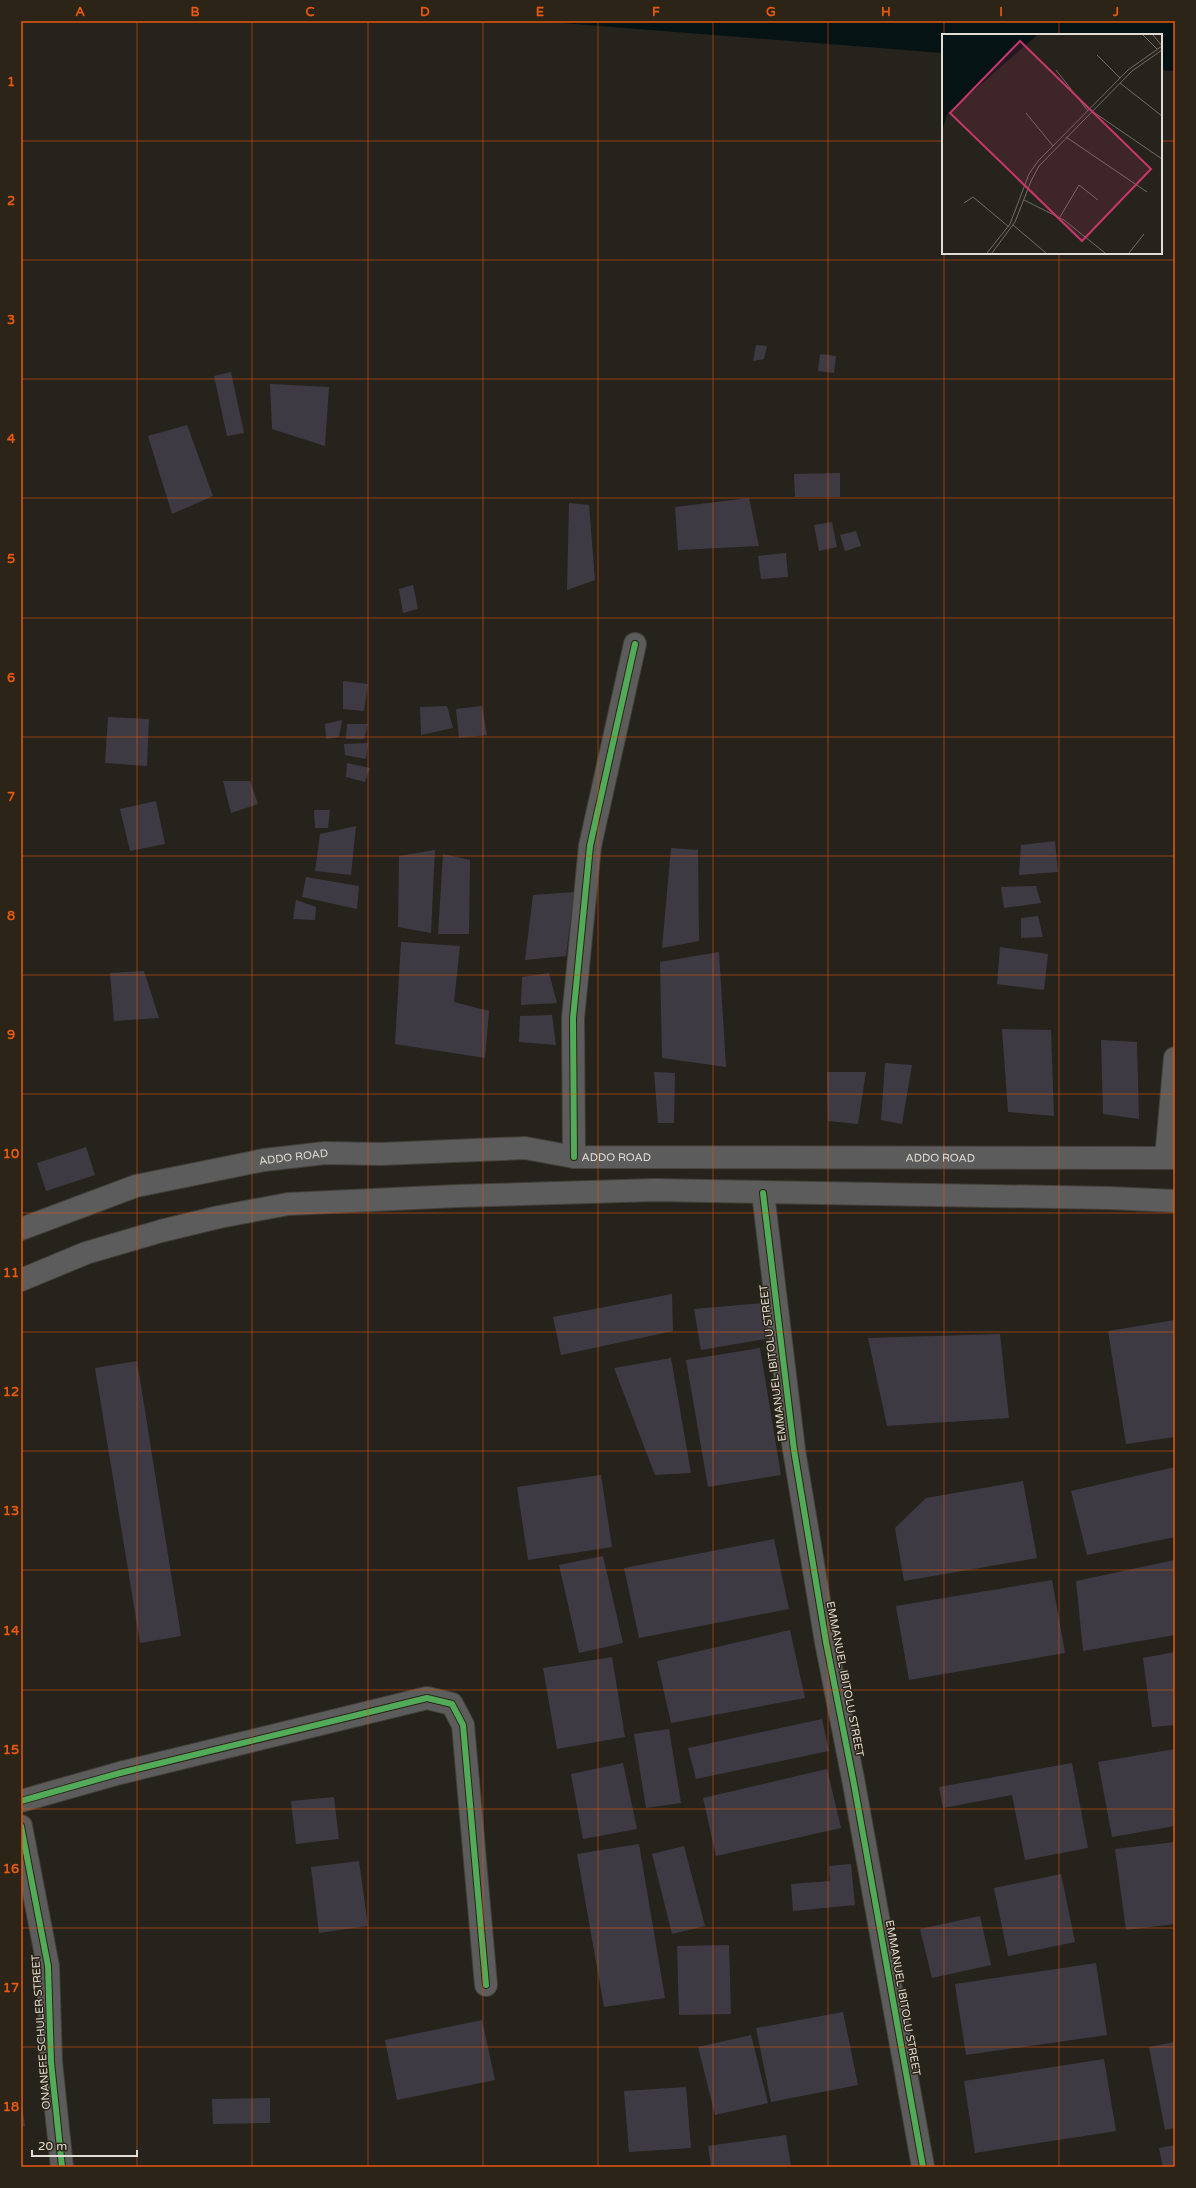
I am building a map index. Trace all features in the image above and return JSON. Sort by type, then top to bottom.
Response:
[{"type":"main road","name":"ADDO ROAD","points":[[21,1230],[136,1186],[264,1160],[325,1153],[380,1154],[525,1148],[574,1157],[1171,1158]]},
{"type":"main road","points":[[21,1280],[86,1253],[219,1217],[288,1204],[457,1196],[654,1190],[1110,1198],[1175,1201]]},
{"type":"street","points":[[574,1157],[573,1018],[590,846],[635,644]]},
{"type":"street","points":[[1171,1158],[1175,1058]]},
{"type":"street","name":"EMMANUEL IBITOLU STREET","points":[[762,1193],[796,1465],[826,1642],[854,1784],[923,2167]]},
{"type":"street","points":[[21,1801],[120,1773],[427,1698],[452,1704],[463,1725],[486,1985]]},
{"type":"street","name":"ONANEFE SCHULER STREET","points":[[21,1826],[48,1966],[51,2062],[62,2167]]},
{"type":"shaded area","points":[[536,21],[1175,21],[1175,71],[1162,70],[1162,34],[942,34],[942,53]]},
{"type":"building","points":[[756,345],[767,346],[764,359],[753,361]]},
{"type":"building","points":[[820,354],[836,356],[834,373],[818,371]]},
{"type":"building","points":[[231,372],[244,433],[227,436],[214,376]]},
{"type":"building","points":[[270,384],[329,387],[325,446],[272,429]]},
{"type":"building","points":[[187,425],[213,496],[172,514],[148,436]]},
{"type":"building","points":[[840,473],[840,497],[795,497],[794,474]]},
{"type":"building","points":[[749,498],[759,546],[678,550],[675,507]]},
{"type":"building","points":[[569,503],[589,505],[595,580],[567,590]]},
{"type":"building","points":[[832,522],[837,547],[819,551],[814,525]]},
{"type":"building","points":[[856,531],[861,546],[845,551],[840,535]]},
{"type":"building","points":[[786,553],[788,577],[761,579],[758,556]]},
{"type":"building","points":[[413,585],[418,609],[403,613],[399,589]]},
{"type":"building","points":[[343,681],[368,684],[364,711],[343,709]]},
{"type":"building","points":[[447,706],[453,728],[421,735],[420,707]]},
{"type":"building","points":[[482,706],[487,735],[459,738],[456,709]]},
{"type":"building","points":[[108,717],[149,719],[147,766],[105,763]]},
{"type":"building","points":[[342,720],[339,737],[326,739],[325,724]]},
{"type":"building","points":[[347,724],[368,724],[364,739],[346,739]]},
{"type":"building","points":[[368,743],[366,759],[345,755],[344,744]]},
{"type":"building","points":[[347,763],[370,768],[365,782],[346,777]]},
{"type":"building","points":[[223,781],[250,781],[258,804],[231,813]]},
{"type":"building","points":[[156,801],[165,844],[130,851],[120,809]]},
{"type":"building","points":[[314,810],[330,810],[328,828],[315,828]]},
{"type":"building","points":[[356,826],[351,875],[315,871],[320,834]]},
{"type":"building","points":[[1055,841],[1058,872],[1019,875],[1021,845]]},
{"type":"building","points":[[671,848],[698,850],[699,941],[662,948]]},
{"type":"building","points":[[435,850],[431,933],[398,927],[399,856]]},
{"type":"building","points":[[443,854],[470,860],[469,934],[438,934]]},
{"type":"building","points":[[306,877],[359,886],[357,909],[302,897]]},
{"type":"building","points":[[1036,886],[1041,903],[1004,908],[1001,887]]},
{"type":"building","points":[[574,892],[566,956],[525,960],[533,895]]},
{"type":"building","points":[[296,900],[316,907],[315,920],[293,919]]},
{"type":"building","points":[[1038,916],[1043,937],[1021,938],[1021,918]]},
{"type":"building","points":[[401,942],[460,946],[454,1002],[489,1011],[485,1058],[395,1044]]},
{"type":"building","points":[[1000,947],[1048,954],[1044,990],[997,984]]},
{"type":"building","points":[[719,952],[726,1067],[662,1058],[660,962]]},
{"type":"building","points":[[144,971],[159,1018],[114,1021],[110,973]]},
{"type":"building","points":[[549,973],[557,1003],[521,1005],[522,977]]},
{"type":"building","points":[[552,1015],[556,1045],[519,1042],[520,1016]]},
{"type":"building","points":[[1002,1029],[1051,1030],[1054,1116],[1008,1112]]},
{"type":"building","points":[[1101,1040],[1137,1042],[1139,1119],[1103,1114]]},
{"type":"building","points":[[885,1063],[912,1065],[902,1124],[881,1120]]},
{"type":"building","points":[[654,1072],[675,1073],[674,1123],[658,1123]]},
{"type":"building","points":[[827,1072],[866,1072],[858,1124],[828,1121]]},
{"type":"building","points":[[86,1147],[95,1175],[46,1191],[37,1163]]},
{"type":"building","points":[[672,1294],[673,1331],[561,1355],[553,1317]]},
{"type":"building","points":[[763,1303],[771,1338],[701,1350],[694,1309]]},
{"type":"building","points":[[1175,1320],[1175,1437],[1126,1444],[1108,1331]]},
{"type":"building","points":[[1000,1334],[1009,1418],[887,1426],[868,1338]]},
{"type":"building","points":[[760,1348],[781,1475],[708,1487],[686,1360]]},
{"type":"building","points":[[671,1358],[691,1473],[655,1475],[614,1368]]},
{"type":"building","points":[[137,1361],[181,1636],[140,1643],[95,1368]]},
{"type":"building","points":[[1175,1467],[1175,1537],[1087,1555],[1071,1491]]},
{"type":"building","points":[[601,1475],[612,1547],[528,1560],[517,1487]]},
{"type":"building","points":[[1023,1481],[1037,1558],[904,1581],[895,1528],[926,1498]]},
{"type":"building","points":[[774,1539],[789,1609],[639,1638],[624,1568]]},
{"type":"building","points":[[603,1556],[623,1643],[579,1653],[559,1565]]},
{"type":"building","points":[[1175,1560],[1175,1635],[1083,1651],[1076,1581]]},
{"type":"building","points":[[1052,1580],[1065,1653],[909,1680],[896,1606]]},
{"type":"building","points":[[790,1630],[805,1698],[671,1723],[657,1661]]},
{"type":"building","points":[[1175,1652],[1175,1725],[1152,1727],[1143,1658]]},
{"type":"building","points":[[612,1657],[625,1737],[557,1749],[543,1668]]},
{"type":"building","points":[[822,1719],[829,1751],[696,1779],[688,1748]]},
{"type":"building","points":[[669,1729],[681,1803],[646,1808],[634,1734]]},
{"type":"building","points":[[1175,1749],[1175,1826],[1112,1837],[1098,1762]]},
{"type":"building","points":[[623,1763],[637,1829],[583,1839],[571,1774]]},
{"type":"building","points":[[1072,1763],[1088,1848],[1025,1860],[1012,1795],[943,1808],[939,1787]]},
{"type":"building","points":[[827,1769],[841,1828],[716,1856],[703,1798]]},
{"type":"building","points":[[334,1797],[339,1839],[296,1844],[291,1801]]},
{"type":"building","points":[[1175,1842],[1175,1924],[1126,1930],[1115,1849]]},
{"type":"building","points":[[639,1844],[665,1998],[604,2007],[577,1854]]},
{"type":"building","points":[[684,1846],[705,1926],[672,1934],[652,1854]]},
{"type":"building","points":[[359,1861],[368,1926],[319,1933],[311,1867]]},
{"type":"building","points":[[851,1864],[855,1905],[793,1911],[791,1884],[830,1881],[829,1866]]},
{"type":"building","points":[[1061,1874],[1075,1942],[1008,1956],[994,1888]]},
{"type":"building","points":[[980,1916],[991,1965],[932,1978],[920,1929]]},
{"type":"building","points":[[729,1945],[731,2014],[679,2015],[677,1946]]},
{"type":"building","points":[[1096,1963],[1107,2035],[966,2055],[955,1984]]},
{"type":"building","points":[[843,2012],[858,2085],[771,2102],[756,2028]]},
{"type":"building","points":[[482,2020],[495,2080],[397,2100],[385,2040]]},
{"type":"building","points":[[751,2035],[768,2103],[715,2115],[698,2047]]},
{"type":"building","points":[[1175,2042],[1175,2128],[1165,2130],[1149,2047]]},
{"type":"building","points":[[1104,2059],[1116,2131],[975,2153],[964,2081]]},
{"type":"building","points":[[686,2087],[691,2148],[629,2152],[624,2091]]},
{"type":"building","points":[[21,2097],[25,2126],[21,2126]]},
{"type":"building","points":[[270,2098],[270,2123],[213,2124],[212,2099]]},
{"type":"building","points":[[786,2135],[791,2167],[711,2167],[708,2146]]},
{"type":"building","points":[[1175,2145],[1175,2167],[1163,2167],[1159,2148]]},
{"type":"cycle path","points":[[574,1157],[573,1018],[590,846],[635,644]]},
{"type":"cycle path","points":[[763,1193],[794,1450],[826,1642],[854,1784],[923,2167]]},
{"type":"cycle path","points":[[21,1801],[120,1773],[427,1698],[452,1704],[463,1725],[486,1985]]},
{"type":"cycle path","points":[[21,1826],[48,1966],[51,2062],[62,2167]]}]
